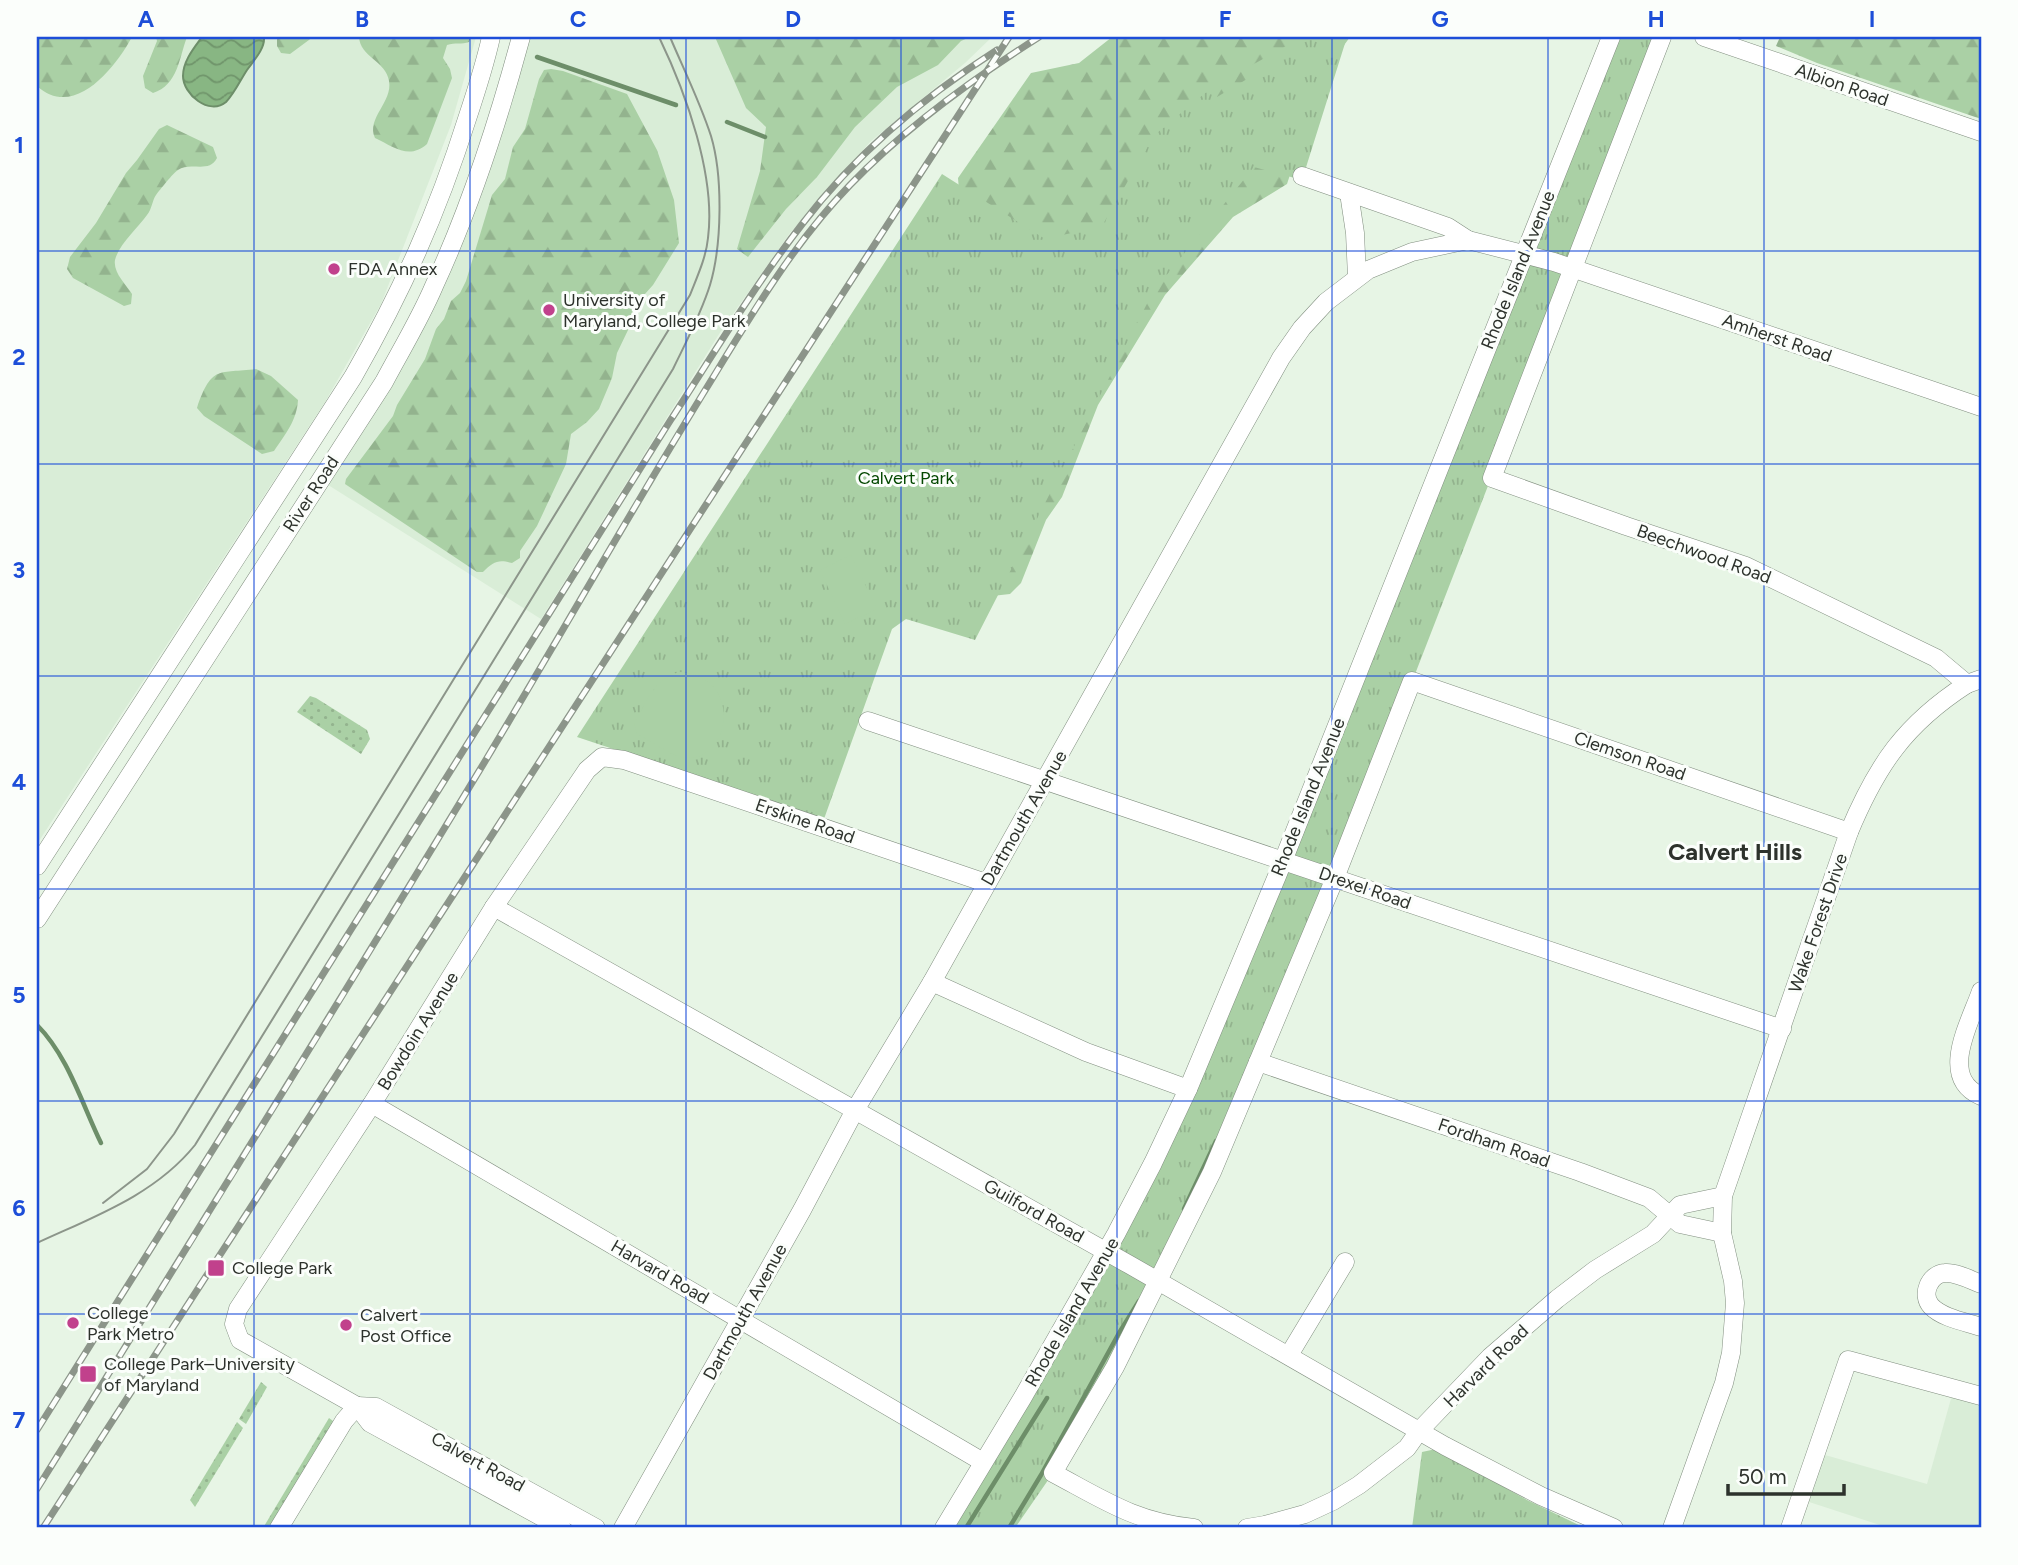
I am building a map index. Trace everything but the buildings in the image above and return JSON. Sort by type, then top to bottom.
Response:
[{"type":"street","name":"River Road","points":[[37,866],[353,377],[382,325],[407,278],[445,188],[491,37]]},
{"type":"street","name":"River Road","points":[[37,919],[384,382],[448,257],[484,159],[521,37]]},
{"type":"street","name":"Rhode Island Avenue","points":[[944,1528],[1106,1252],[1149,1173],[1188,1089],[1283,861],[1611,37]]},
{"type":"street","points":[[1573,268],[1662,37]]},
{"type":"street","name":"Albion Road","points":[[1704,37],[1981,132]]},
{"type":"street","points":[[1302,176],[1448,227],[1468,240]]},
{"type":"street","points":[[1349,192],[1355,233],[1357,277]]},
{"type":"street","name":"Dartmouth Avenue","points":[[623,1528],[855,1110],[932,982],[1282,358],[1303,328],[1326,302],[1357,277],[1391,259],[1468,240],[1525,253]]},
{"type":"street","name":"Amherst Road","points":[[1525,253],[1981,407]]},
{"type":"street","name":"Beechwood Road","points":[[1573,268],[1492,478],[1746,566],[1936,658],[1974,681]]},
{"type":"street","name":"Clemson Road","points":[[1335,878],[1412,681],[1849,832]]},
{"type":"street","name":"Wake Forest Drive","points":[[1722,1233],[1723,1196],[1865,792],[1907,732],[1941,700],[1974,681]]},
{"type":"street","name":"Drexel Road","points":[[868,721],[1782,1029]]},
{"type":"street","name":"Bowdoin Avenue","points":[[235,1330],[234,1316],[238,1309],[372,1104],[494,907],[594,763],[602,757],[624,760]]},
{"type":"street","name":"Erskine Road","points":[[624,760],[986,883]]},
{"type":"street","points":[[1194,1528],[1159,1524],[1120,1510],[1053,1473],[1115,1367],[1212,1172],[1335,878]]},
{"type":"street","name":"Guilford Road","points":[[494,907],[1159,1281],[1419,1431],[1534,1493],[1614,1528]]},
{"type":"street","points":[[932,982],[1086,1052],[1188,1089]]},
{"type":"street","points":[[1981,991],[1958,1063],[1962,1081],[1968,1089],[1981,1096]]},
{"type":"street","name":"Fordham Road","points":[[1258,1062],[1580,1172],[1649,1198],[1670,1215]]},
{"type":"street","name":"Harvard Road","points":[[372,1104],[983,1462]]},
{"type":"street","points":[[1672,1528],[1724,1383],[1731,1353],[1735,1303],[1722,1233],[1680,1224],[1670,1215],[1680,1205],[1723,1196]]},
{"type":"street","name":"Harvard Road","points":[[1247,1528],[1290,1519],[1332,1501],[1359,1485],[1408,1448],[1419,1431],[1490,1357],[1536,1317],[1595,1270],[1653,1234],[1670,1215]]},
{"type":"street","points":[[1289,1355],[1345,1262]]},
{"type":"street","points":[[1981,1284],[1944,1273],[1935,1277],[1927,1290],[1927,1299],[1932,1307],[1981,1327]]},
{"type":"street","name":"Calvert Road","points":[[235,1330],[240,1340],[357,1406],[370,1423],[562,1528]]},
{"type":"street","points":[[1790,1528],[1848,1360],[1981,1396]]},
{"type":"street","points":[[279,1528],[344,1421],[357,1406]]},
{"type":"street","name":"Calvert Road","points":[[357,1406],[376,1407],[596,1528]]},
{"type":"shaded area","points":[[37,37],[476,37],[451,125],[381,304],[325,402],[37,844]]},
{"type":"shaded area","points":[[526,37],[992,37],[870,142],[790,233],[721,331],[541,619],[325,483],[387,386]]},
{"type":"shaded area","points":[[1954,1388],[1981,1396],[1981,1528],[1889,1528],[1803,1500],[1818,1453],[1927,1484]]},
{"type":"green space","points":[[37,37],[132,37],[115,63],[92,86],[79,94],[65,97],[51,95],[37,86]]},
{"type":"green space","points":[[156,37],[187,37],[173,77],[168,84],[153,93],[145,88],[143,76],[157,41]]},
{"type":"green space","points":[[277,37],[313,37],[290,54],[281,53],[277,46]]},
{"type":"green space","points":[[359,37],[471,37],[469,42],[447,45],[443,58],[452,78],[427,144],[420,149],[408,152],[375,138],[374,124],[387,96],[389,81],[383,68],[364,50]]},
{"type":"green space","points":[[715,37],[970,37],[961,41],[938,65],[897,87],[855,127],[817,177],[786,209],[748,257],[737,249],[760,171],[766,127],[746,108]]},
{"type":"green space","points":[[1112,37],[1350,37],[1323,74],[1287,184],[1233,217],[1165,295],[1098,405],[1062,497],[1046,520],[1021,583],[1010,594],[992,596],[958,178],[1031,73],[1079,63]]},
{"type":"green space","name":"Calvert Park","points":[[1312,37],[1347,37],[1302,180],[1254,167],[1153,292],[975,640],[906,619],[892,629],[824,819],[577,737],[942,174],[1045,239],[1102,226],[1157,133],[1210,89],[1217,97],[1247,79],[1243,70],[1290,44]]},
{"type":"green space","points":[[1611,37],[1662,37],[1336,878],[1258,1062],[1053,1473],[1015,1528],[952,1528],[1137,1205]]},
{"type":"green space","points":[[1780,37],[1981,37],[1981,119],[1817,63],[1776,46]]},
{"type":"green space","name":"University of Maryland, College Park","points":[[551,69],[627,94],[657,150],[674,200],[679,243],[653,285],[636,304],[599,409],[571,434],[566,464],[537,526],[520,551],[520,558],[512,563],[496,562],[483,572],[477,572],[345,484],[393,416],[425,359],[436,329],[444,319],[451,301],[460,293],[466,281],[492,195],[505,179],[513,147],[525,129],[539,79],[544,70]]},
{"type":"green space","points":[[167,125],[213,147],[217,158],[209,165],[183,168],[176,172],[156,195],[149,213],[120,248],[115,260],[116,269],[132,294],[131,304],[124,306],[73,278],[67,269],[70,257],[96,223],[126,173],[159,129]]},
{"type":"green space","points":[[256,369],[271,376],[298,400],[293,421],[274,451],[262,454],[204,416],[197,408],[207,384],[218,374]]},
{"type":"green space","points":[[851,555],[877,609],[845,624],[820,570]]},
{"type":"green space","points":[[680,672],[701,677],[715,689],[722,704],[724,720],[720,736],[711,749],[698,757],[681,757],[665,750],[637,734],[634,723],[657,686],[671,675]]},
{"type":"green space","points":[[310,696],[367,730],[370,739],[361,754],[297,712]]},
{"type":"green space","points":[[261,1382],[267,1387],[246,1424],[239,1419]]},
{"type":"green space","points":[[329,1418],[333,1421],[332,1426],[271,1528],[263,1528]]},
{"type":"green space","points":[[237,1422],[243,1428],[195,1507],[190,1500]]},
{"type":"green space","points":[[1436,1449],[1527,1500],[1585,1528],[1412,1528],[1422,1452]]},
{"type":"water","points":[[202,37],[264,37],[263,46],[229,99],[219,106],[205,105],[198,101],[184,83],[185,65]]},
{"type":"waterway","points":[[537,57],[676,105]]},
{"type":"waterway","points":[[727,122],[765,137]]},
{"type":"waterway","points":[[37,1025],[66,1066],[101,1143]]},
{"type":"waterway","points":[[1184,1209],[1216,1141]]},
{"type":"waterway","points":[[1009,1528],[1139,1301]]},
{"type":"waterway","points":[[966,1528],[1047,1398]]},
{"type":"tram line","points":[[103,1203],[147,1169],[174,1134],[690,295],[707,245],[708,188],[697,135],[659,37]]},
{"type":"tram line","points":[[37,1243],[101,1214],[142,1191],[161,1178],[195,1145],[673,369],[710,285],[717,250],[720,210],[718,171],[711,136],[670,37]]},
{"type":"railway","points":[[43,1528],[1009,37]]},
{"type":"railway","points":[[37,1489],[487,758],[674,442],[788,260],[828,209],[894,143],[964,87],[1039,37]]},
{"type":"railway","points":[[37,1430],[670,421],[768,271],[823,198],[868,151],[918,107],[997,50]]},
{"type":"place","name":"FDA Annex","points":[[334,269]]},
{"type":"place","name":"University of Maryland, College Park","points":[[549,310]]},
{"type":"place","name":"College Park","points":[[216,1268]]},
{"type":"place","name":"College Park Metro","points":[[73,1323]]},
{"type":"place","name":"Calvert Post Office","points":[[346,1325]]},
{"type":"place","name":"College Park–University of Maryland","points":[[88,1374]]},
{"type":"district","name":"Calvert Hills","points":[[1735,851]]}]
